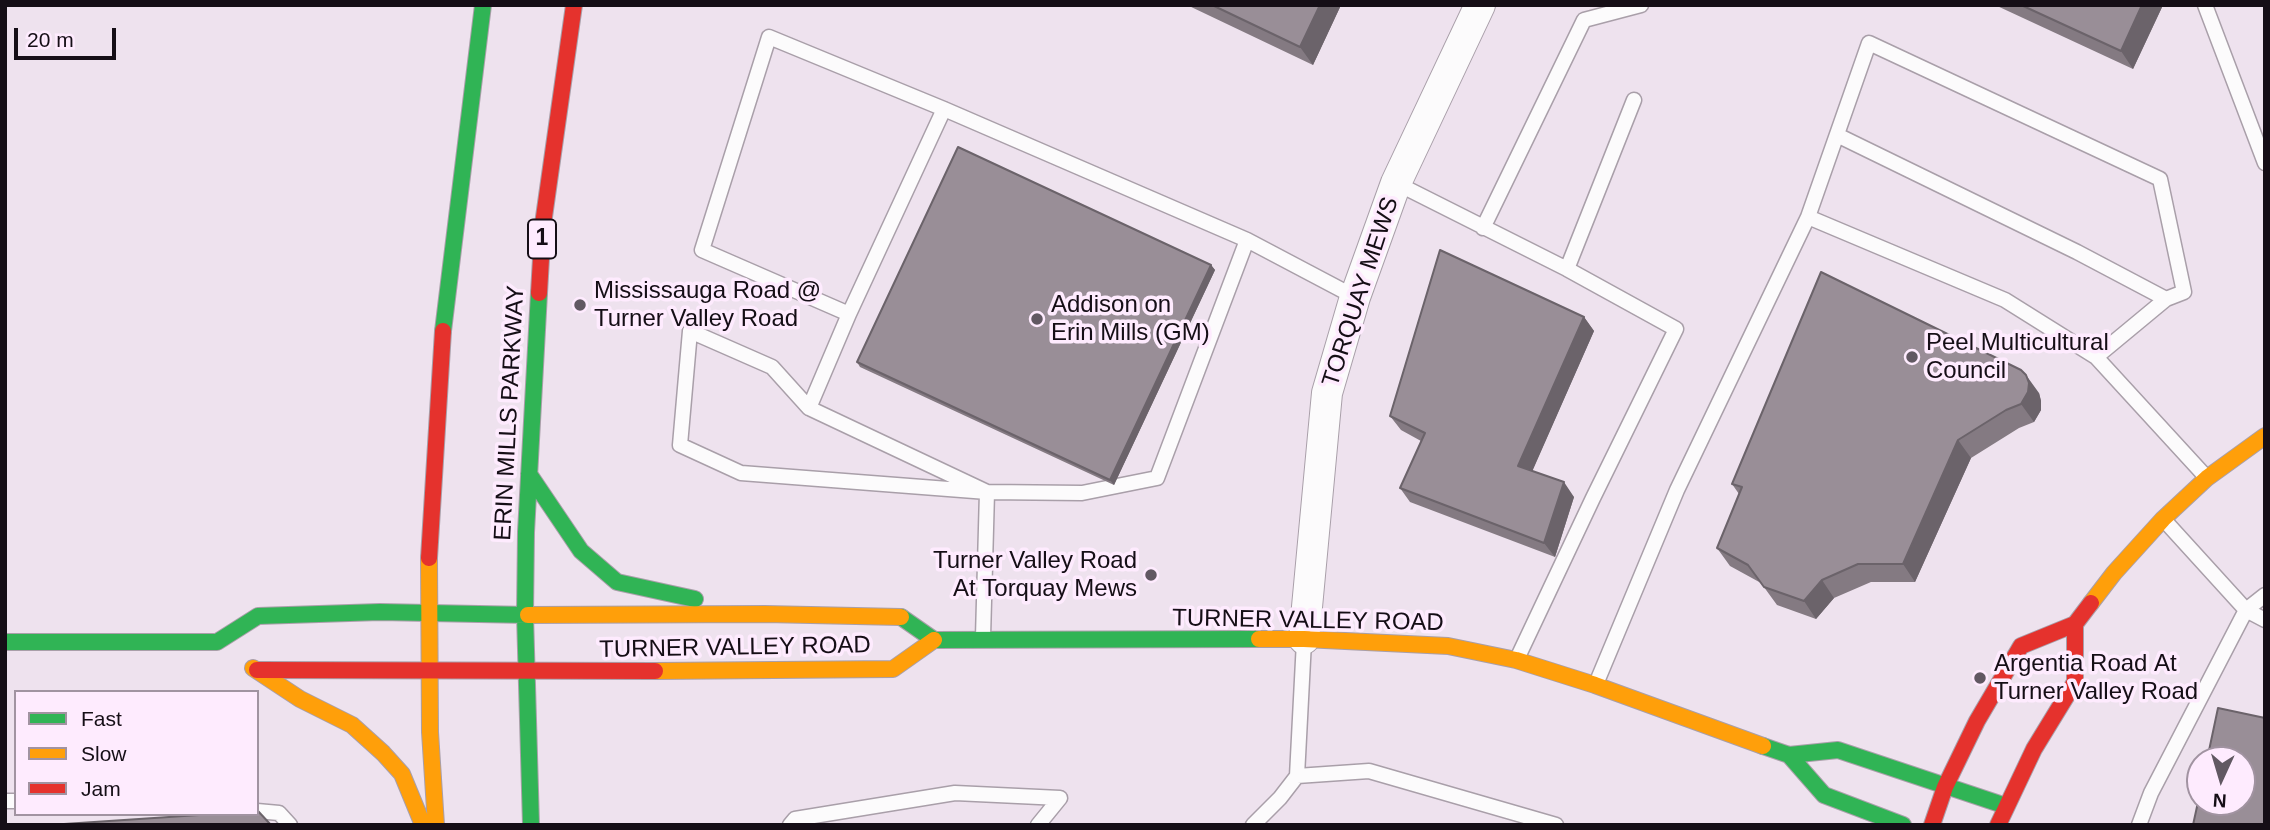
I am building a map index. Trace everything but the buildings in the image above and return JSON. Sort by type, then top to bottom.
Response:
[{"type":"main road","points":[[436,825],[430,732],[428,568],[443,334],[483,5]]},
{"type":"main road","name":"ERIN MILLS PARKWAY","points":[[525,615],[524,572],[543,224],[573,5]]},
{"type":"main road","points":[[1932,825],[1945,787],[1976,721],[2021,646],[2075,624],[2113,573],[2163,519],[2207,478],[2265,436]]},
{"type":"main road","points":[[529,474],[581,551],[617,582],[765,614]]},
{"type":"main road","name":"TURNER VALLEY ROAD","points":[[227,649],[258,616],[380,612],[900,617],[934,640],[1304,639],[1448,646],[1516,660],[1595,685],[1789,755],[1838,750],[2006,806]]},
{"type":"main road","name":"1","points":[[525,615],[531,825]]},
{"type":"main road","points":[[1998,825],[2034,749],[2075,682],[2075,624]]},
{"type":"main road","name":"TURNER VALLEY ROAD","points":[[257,670],[526,672],[893,669],[934,640]]},
{"type":"main road","points":[[5,642],[227,649],[300,699],[352,725],[402,774],[423,825]]},
{"type":"main road","name":"TURNER VALLEY ROAD","points":[[1789,755],[1824,795],[1903,825]]},
{"type":"street","name":"TORQUAY MEWS","points":[[1304,639],[1327,393],[1355,297],[1396,183],[1480,5]]},
{"type":"lane","points":[[1483,228],[1584,20],[1641,5]]},
{"type":"lane","points":[[2205,5],[2265,163]]},
{"type":"lane","points":[[849,314],[702,250],[769,37],[944,109],[1247,240],[1355,297]]},
{"type":"lane","points":[[1595,685],[1677,489],[1808,217],[1869,43],[2160,179],[2184,292],[2166,299],[2096,357]]},
{"type":"lane","points":[[1567,270],[1634,100]]},
{"type":"lane","points":[[809,408],[849,314],[944,109]]},
{"type":"lane","points":[[1837,135],[2077,252],[2166,299]]},
{"type":"lane","points":[[1396,183],[1676,329],[1516,660]]},
{"type":"lane","points":[[1808,217],[2005,300],[2096,357],[2207,478]]},
{"type":"lane","points":[[987,492],[809,408],[772,367],[690,331],[680,444],[741,473],[987,492],[1083,493],[1157,478],[1247,240]]},
{"type":"lane","points":[[983,641],[987,492]]},
{"type":"lane","points":[[2163,519],[2246,610],[2265,620]]},
{"type":"lane","points":[[2139,825],[2151,793],[2246,610],[2265,595]]},
{"type":"lane","points":[[1253,825],[1297,776],[1304,639]]},
{"type":"lane","points":[[1297,776],[1369,771],[1556,825]]},
{"type":"lane","points":[[790,825],[795,818],[955,793],[1059,798],[1038,825]]},
{"type":"lane","points":[[259,811],[279,813],[290,825]]},
{"type":"traffic: fast","points":[[443,331],[483,5]]},
{"type":"traffic: fast","points":[[531,825],[525,615],[526,532],[539,293]]},
{"type":"traffic: fast","points":[[529,474],[581,551],[617,582],[695,599]]},
{"type":"traffic: fast","points":[[5,642],[217,642],[258,616],[380,612],[528,615]]},
{"type":"traffic: fast","points":[[901,617],[934,640],[1259,639]]},
{"type":"traffic: fast","points":[[1763,746],[1789,755],[1838,750],[2006,806]]},
{"type":"traffic: fast","points":[[1789,755],[1824,795],[1903,825]]},
{"type":"traffic: slow","points":[[2091,603],[2163,519],[2207,478],[2265,436]]},
{"type":"traffic: slow","points":[[429,558],[430,732],[436,825]]},
{"type":"traffic: slow","points":[[528,615],[765,614],[901,617]]},
{"type":"traffic: slow","points":[[1259,639],[1448,646],[1516,660],[1595,685],[1763,746]]},
{"type":"traffic: slow","points":[[655,671],[893,669],[934,640]]},
{"type":"traffic: slow","points":[[253,668],[300,699],[352,725],[383,753],[402,774],[423,825]]},
{"type":"traffic: jam","points":[[539,293],[543,224],[574,5]]},
{"type":"traffic: jam","points":[[429,558],[443,331]]},
{"type":"traffic: jam","points":[[1932,825],[1945,787],[1977,721],[2021,646],[2075,624],[2091,603]]},
{"type":"traffic: jam","points":[[1998,825],[2034,749],[2075,682],[2075,624]]},
{"type":"traffic: jam","points":[[257,670],[655,671]]},
{"type":"place","name":"Mississauga Road @ Turner Valley Road","points":[[580,305]]},
{"type":"place","name":"Addison on Erin Mills (GM)","points":[[1037,319]]},
{"type":"place","name":"Peel Multicultural Council","points":[[1912,357]]},
{"type":"place","name":"Turner Valley Road At Torquay Mews","points":[[1151,575]]},
{"type":"place","name":"Argentia Road At Turner Valley Road","points":[[1980,678]]}]
